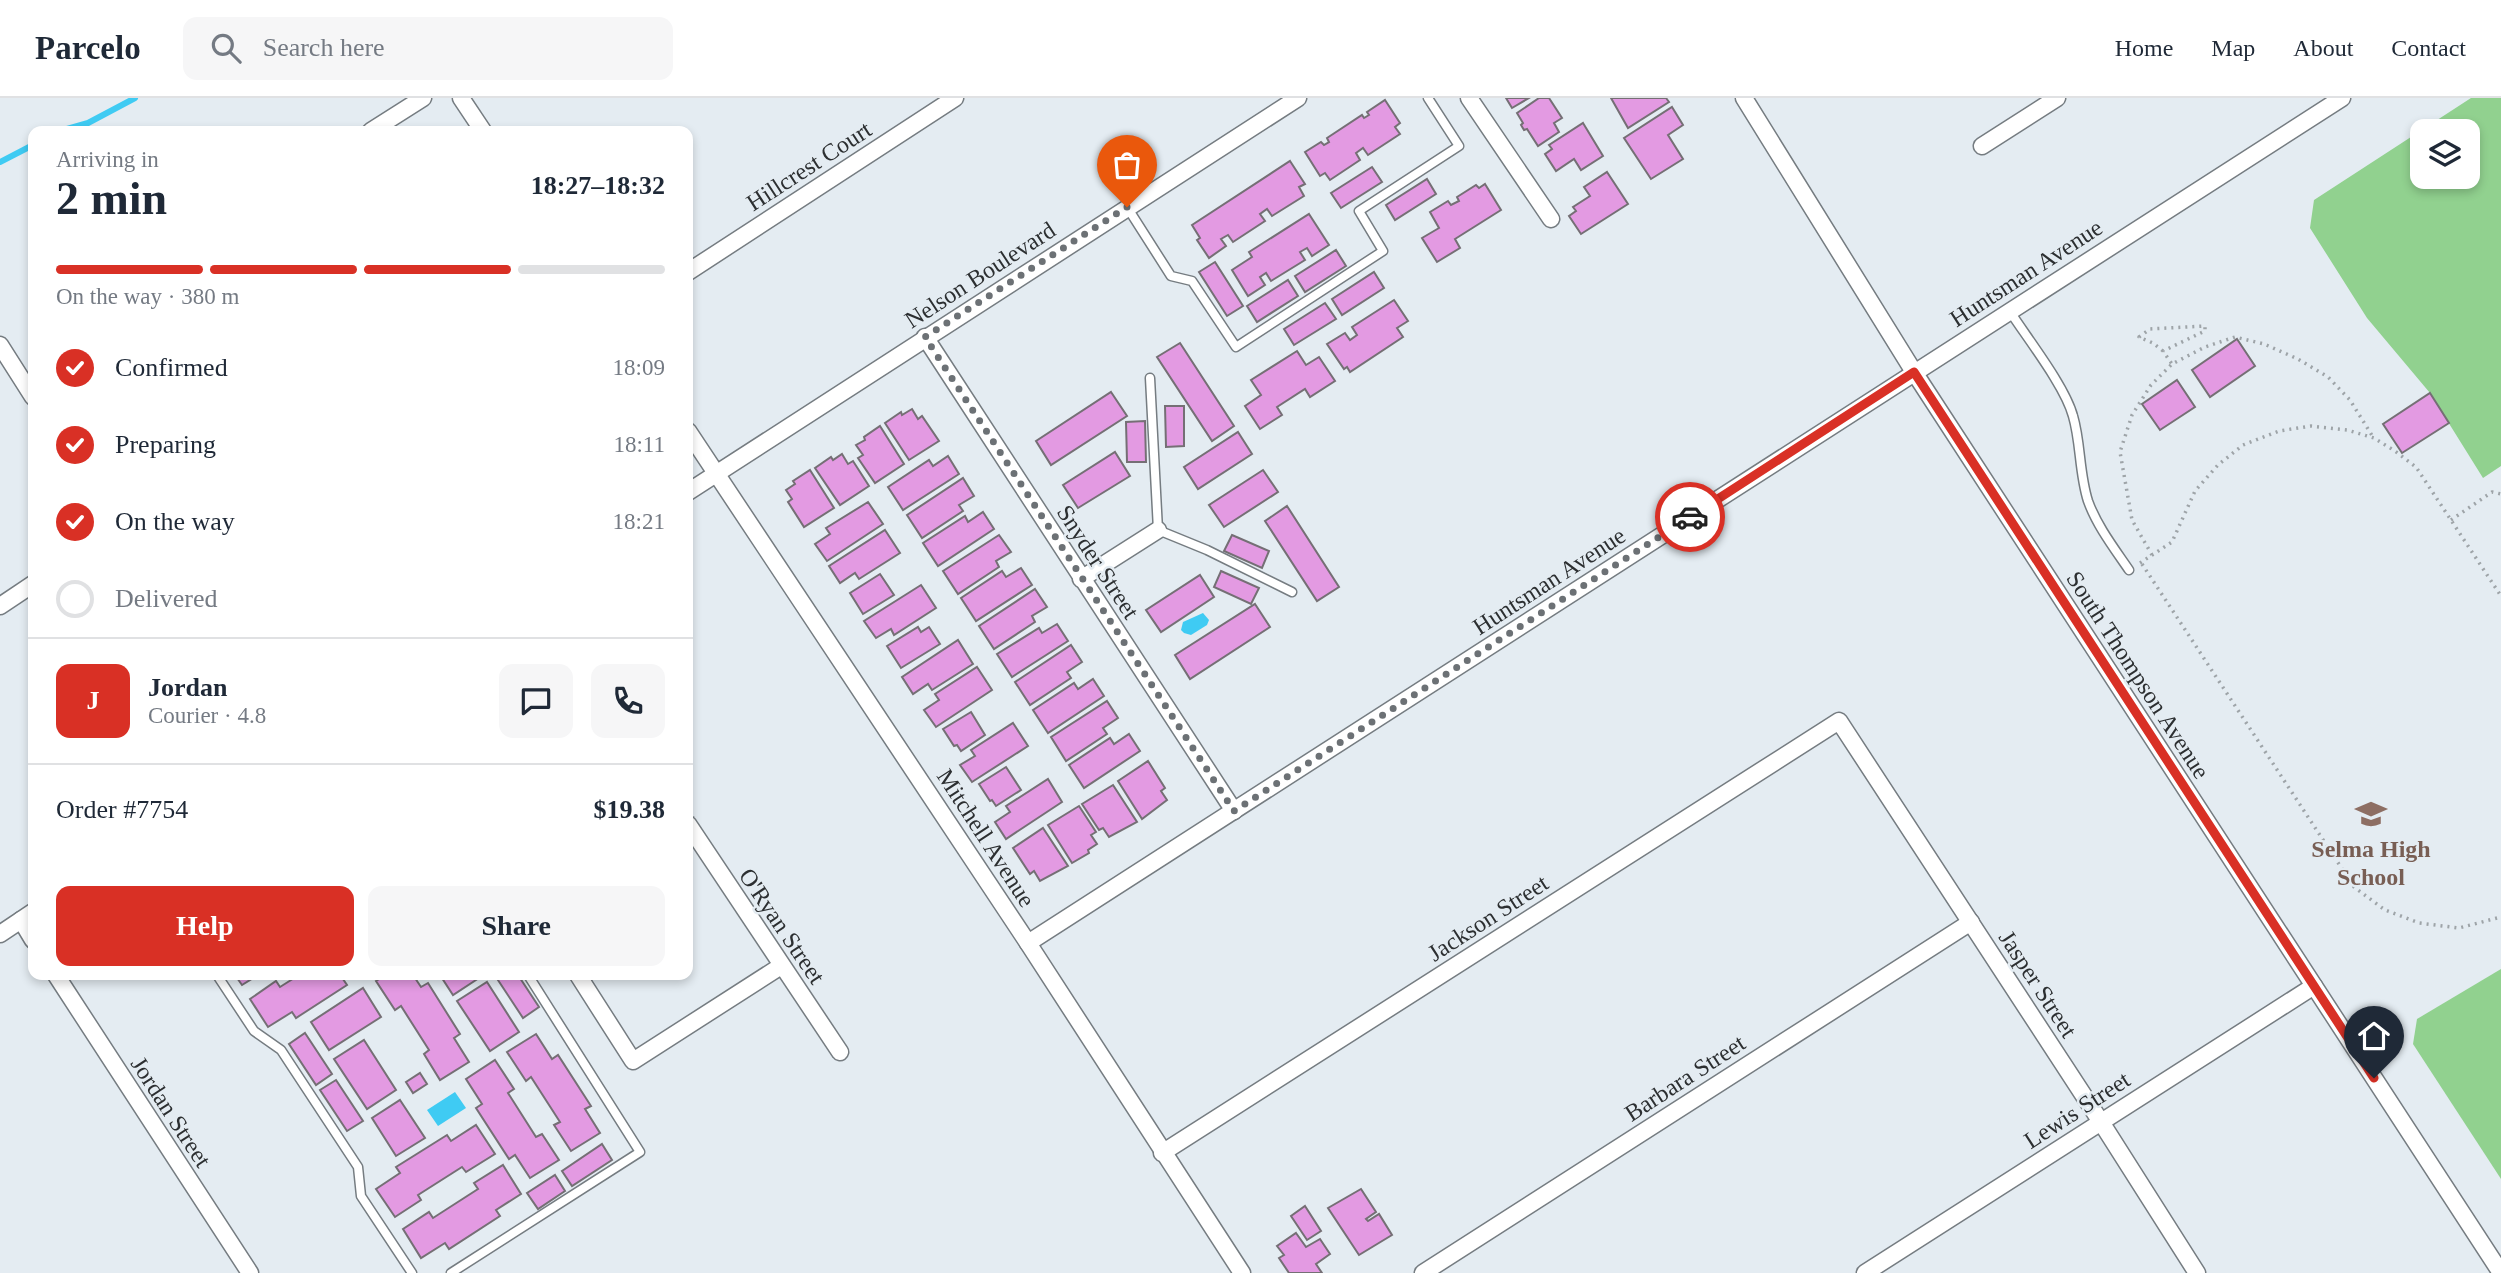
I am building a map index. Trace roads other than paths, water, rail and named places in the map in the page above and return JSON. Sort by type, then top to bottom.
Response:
[{"type":"street","points":[[379,126],[423,98]]},
{"type":"street","points":[[461,98],[480,126]]},
{"type":"street","name":"Hillcrest Court","points":[[693,269],[956,98]]},
{"type":"street","name":"Nelson Boulevard","points":[[693,489],[1298,98]]},
{"type":"street","points":[[1469,98],[1551,219]]},
{"type":"street","name":"South Thompson Avenue","points":[[1744,98],[1914,372],[2501,1273]]},
{"type":"street","points":[[1982,146],[2057,98]]},
{"type":"street","name":"Huntsman Avenue","points":[[1028,943],[2342,98]]},
{"type":"street","name":"Snyder Street","points":[[925,337],[1234,811]]},
{"type":"street","points":[[0,345],[28,389]]},
{"type":"street","name":"Mitchell Avenue","points":[[693,438],[1028,943],[1242,1273]]},
{"type":"street","points":[[1081,579],[1158,530]]},
{"type":"street","points":[[0,606],[28,587]]},
{"type":"street","name":"Jasper Street","points":[[1839,721],[2197,1273]]},
{"type":"street","name":"Jackson Street","points":[[1162,1153],[1839,721]]},
{"type":"street","name":"O'Ryan Street","points":[[693,832],[780,966],[840,1052]]},
{"type":"street","points":[[0,934],[27,916]]},
{"type":"street","name":"Barbara Street","points":[[1423,1273],[1971,922]]},
{"type":"street","points":[[581,980],[633,1061],[780,966]]},
{"type":"street","name":"Jordan Street","points":[[59,980],[250,1273]]},
{"type":"street","name":"Lewis Street","points":[[1866,1273],[2314,986]]},
{"type":"lane","points":[[1127,207],[1171,276],[1192,281],[1236,347],[1383,251],[1359,211],[1459,146],[1428,98]]},
{"type":"lane","points":[[2010,310],[2057,383],[2073,415],[2079,460],[2089,501],[2104,533],[2129,570]]},
{"type":"lane","points":[[1150,378],[1158,530],[1207,550],[1292,592]]},
{"type":"lane","points":[[220,980],[254,1031],[281,1050],[358,1167],[361,1196],[412,1273]]},
{"type":"lane","points":[[451,1273],[640,1152],[531,980]]},
{"type":"water","points":[[1203,613],[1209,620],[1207,625],[1191,635],[1181,630],[1183,622]]},
{"type":"water","points":[[455,1092],[466,1108],[438,1126],[427,1110]]},
{"type":"waterway","points":[[78,126],[135,98]]},
{"type":"waterway","points":[[0,162],[28,148]]},
{"type":"place","name":"Selma High School","points":[[2371,814]]}]
